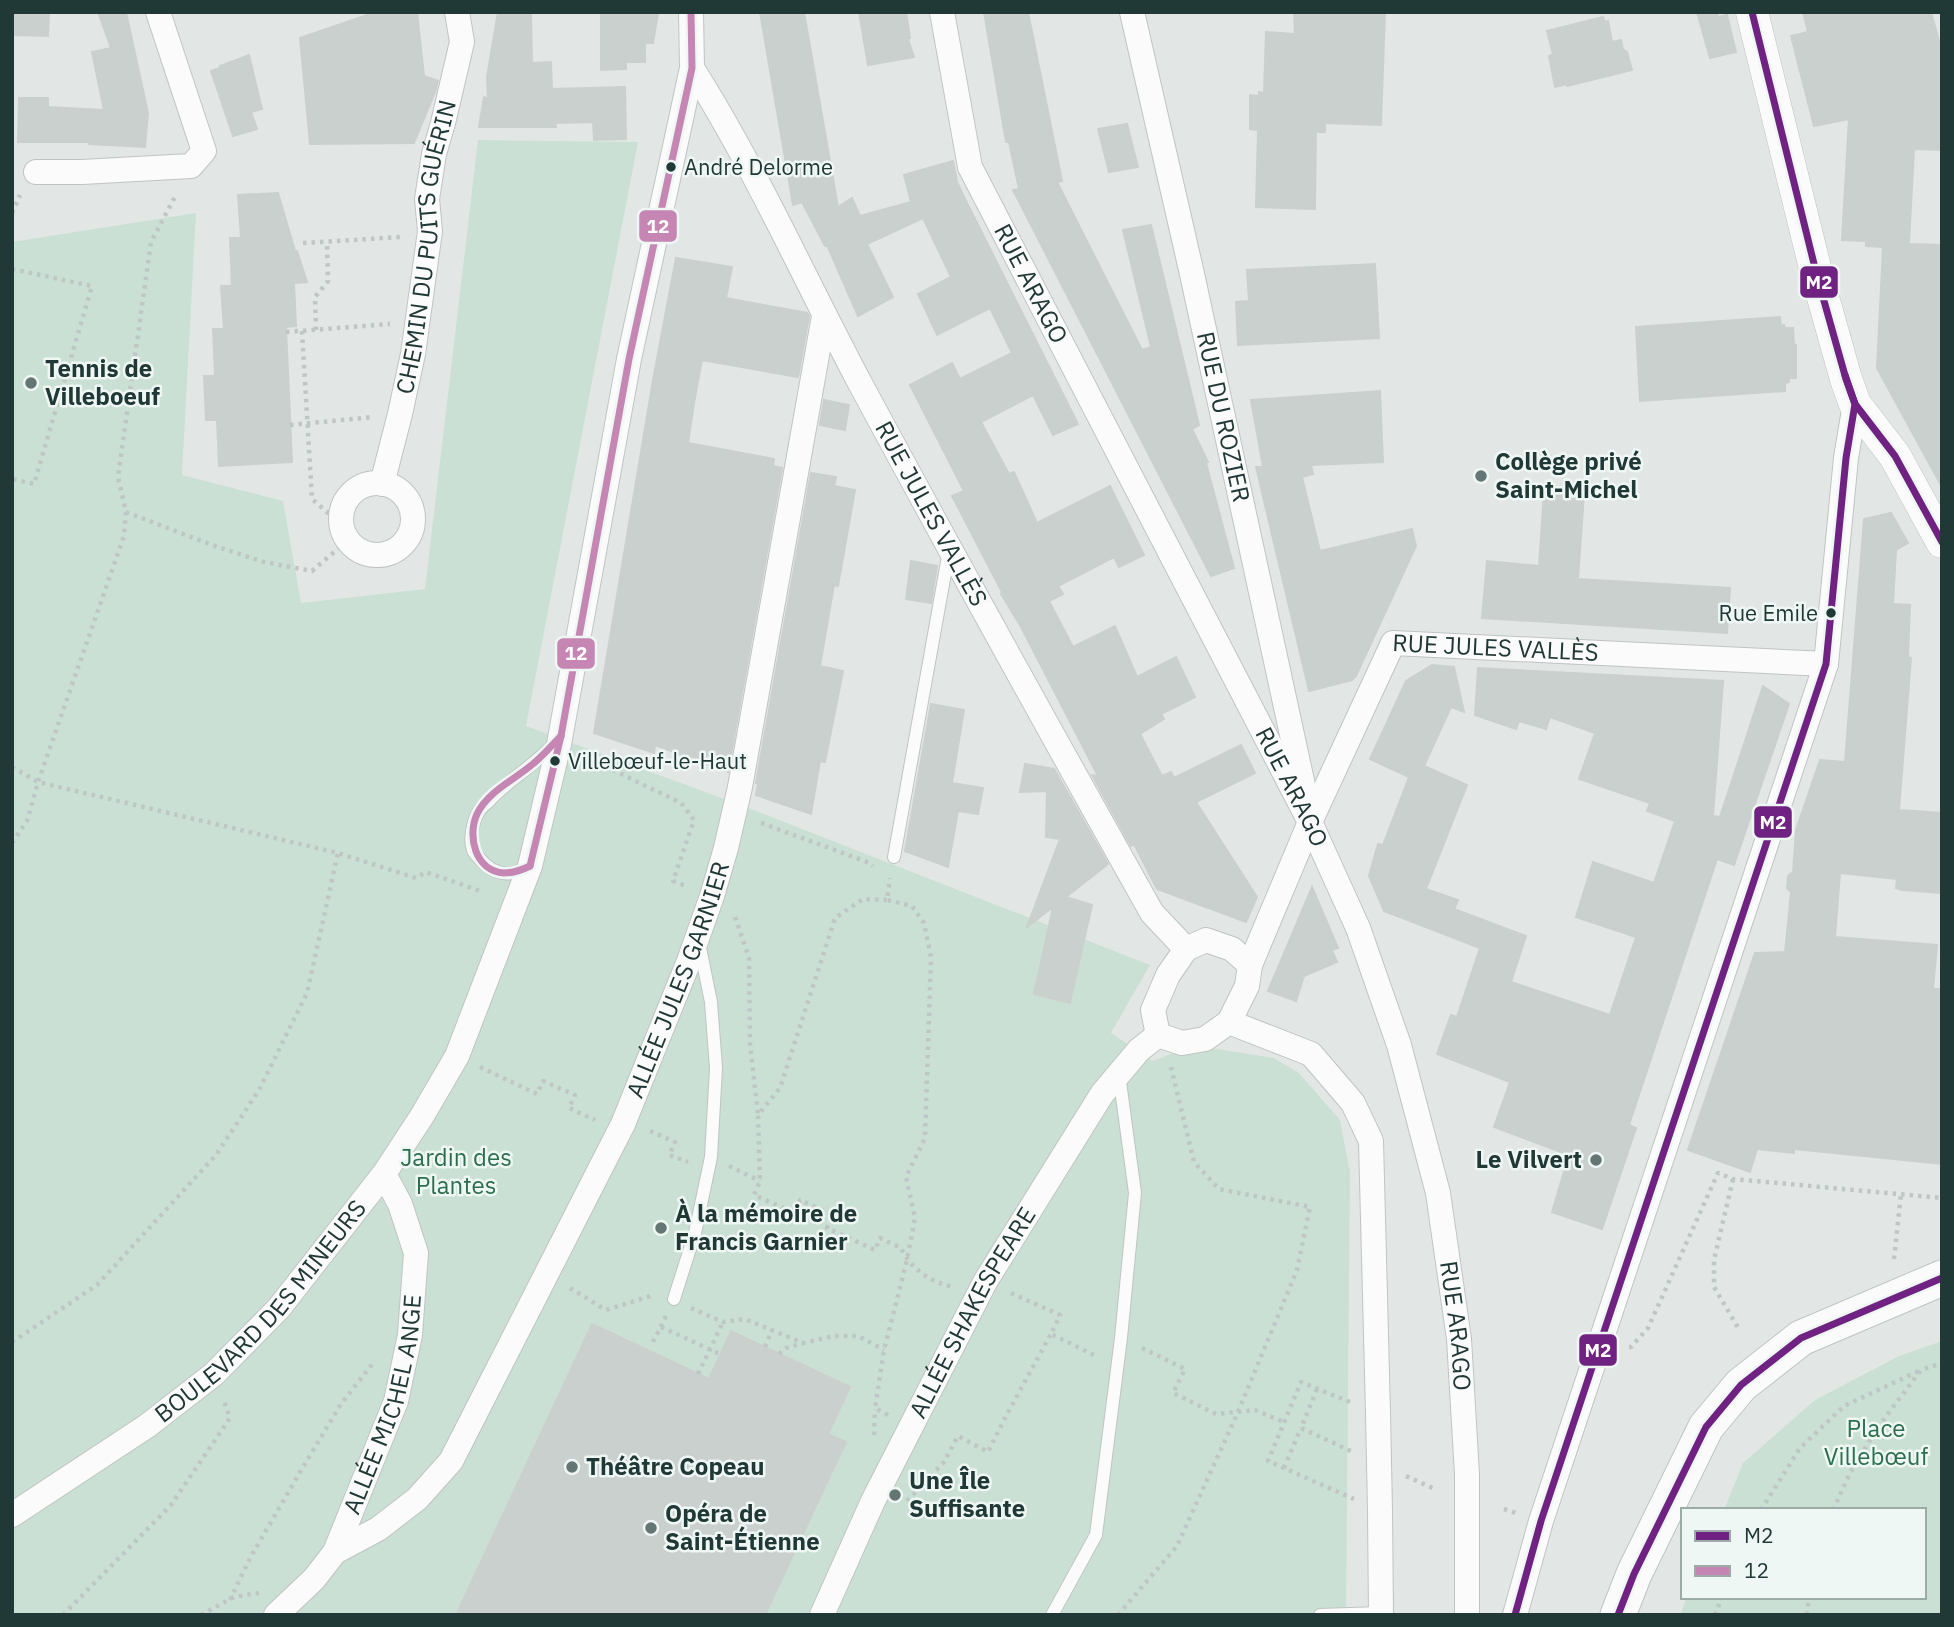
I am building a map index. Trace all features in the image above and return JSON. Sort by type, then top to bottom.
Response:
[{"type":"main road","points":[[1618,1615],[1634,1574],[1706,1427],[1741,1385],[1801,1338],[1942,1278]]},
{"type":"street","points":[[36,172],[191,166],[204,150],[158,12]]},
{"type":"street","name":"CHEMIN DU PUITS GUÉRIN","points":[[382,484],[400,414],[417,322],[430,236],[427,199],[434,154],[462,42],[457,12]]},
{"type":"street","name":"BOULEVARD DES MINEURS","points":[[12,1515],[147,1426],[214,1374],[279,1308],[384,1174],[457,1056],[530,866],[560,740],[629,359],[692,68],[691,12]]},
{"type":"street","name":"RUE ARAGO","points":[[942,12],[970,167],[1310,822],[1358,928],[1399,1045],[1438,1193],[1459,1339],[1467,1474],[1467,1615]]},
{"type":"street","name":"RUE DU ROZIER","points":[[1132,12],[1195,288],[1310,822]]},
{"type":"street","points":[[1752,12],[1821,289],[1854,404],[1895,456],[1942,542]]},
{"type":"street","name":"RUE JULES VALLÈS","points":[[692,68],[724,119],[824,316],[949,549],[1152,913],[1186,949]]},
{"type":"street","name":"ALLÉE JULES GARNIER","points":[[335,1552],[378,1529],[417,1499],[451,1461],[623,1124],[698,936],[712,896],[740,787],[824,316]]},
{"type":"street","points":[[1515,1615],[1541,1521],[1826,664],[1846,458],[1854,404]]},
{"type":"street","points":[[372,483],[399,491],[413,515],[406,542],[390,553],[363,553],[344,532],[343,505],[355,490],[372,483]]},
{"type":"street","name":"RUE JULES VALLÈS","points":[[1250,965],[1310,822],[1393,643],[1826,664]]},
{"type":"street","points":[[1206,940],[1231,949],[1250,965],[1247,986],[1228,1022],[1205,1038],[1182,1043],[1164,1037],[1153,1010],[1168,975],[1186,949],[1206,940]]},
{"type":"street","points":[[1228,1022],[1311,1054],[1353,1103],[1371,1141],[1381,1614]]},
{"type":"street","name":"ALLÉE SHAKESPEARE","points":[[822,1615],[879,1488],[985,1282],[1102,1094],[1139,1050],[1164,1037]]},
{"type":"street","name":"ALLÉE MICHEL ANGE","points":[[276,1615],[314,1579],[335,1552],[396,1401],[411,1329],[416,1253],[400,1204],[384,1174]]},
{"type":"lane","points":[[894,857],[949,549]]},
{"type":"lane","points":[[530,866],[519,873],[503,874],[491,870],[473,850],[472,833],[478,813],[500,789],[560,740]]},
{"type":"lane","points":[[674,1299],[695,1233],[711,1157],[716,1068],[711,1002],[698,936]]},
{"type":"lane","points":[[1052,1615],[1096,1535],[1119,1351],[1135,1193],[1119,1073]]},
{"type":"lane","points":[[1320,1615],[1381,1614]]},
{"type":"path","points":[[12,843],[27,821],[38,782],[124,536],[126,512],[118,477],[151,242],[191,166]]},
{"type":"path","points":[[303,243],[430,236]]},
{"type":"path","points":[[316,330],[315,297],[328,281],[327,242]]},
{"type":"path","points":[[12,269],[92,286],[34,484],[12,479]]},
{"type":"path","points":[[286,332],[417,322]]},
{"type":"path","points":[[126,512],[264,562],[312,571],[344,532],[313,499],[302,331]]},
{"type":"path","points":[[290,425],[400,414]]},
{"type":"path","points":[[560,740],[681,803],[694,820],[673,881],[712,896],[733,911],[749,958],[750,1044],[758,1115],[760,1181],[754,1195],[795,1213],[800,1200],[833,1215],[827,1228],[874,1250],[880,1238],[901,1248],[915,1270],[951,1287]]},
{"type":"path","points":[[12,766],[38,782],[338,853],[416,878],[426,872],[515,903]]},
{"type":"path","points":[[734,813],[870,863],[877,871]]},
{"type":"path","points":[[12,1342],[97,1284],[216,1155],[259,1090],[307,993],[338,853]]},
{"type":"path","points":[[887,900],[894,857]]},
{"type":"path","points":[[883,879],[890,887]]},
{"type":"path","points":[[758,1115],[780,1088],[835,918],[863,899],[887,900],[912,906],[924,923],[931,957],[925,1138],[906,1177],[915,1218],[884,1350],[875,1408],[885,1413]]},
{"type":"path","points":[[1118,1615],[1177,1546],[1238,1412],[1297,1270],[1310,1207],[1219,1189],[1194,1162],[1164,1037]]},
{"type":"path","points":[[457,1056],[537,1094],[543,1081],[575,1095],[569,1108],[582,1114]]},
{"type":"path","points":[[644,1128],[675,1142],[669,1155],[681,1160]]},
{"type":"path","points":[[722,1163],[760,1181]]},
{"type":"path","points":[[1601,1340],[1631,1347],[1648,1328],[1718,1173],[1733,1179],[1942,1198]]},
{"type":"path","points":[[1733,1179],[1714,1259],[1714,1287],[1740,1331]]},
{"type":"path","points":[[1894,1259],[1901,1194]]},
{"type":"path","points":[[573,1289],[606,1310],[643,1299]]},
{"type":"path","points":[[944,1462],[958,1436],[988,1452],[1060,1315],[1016,1295]]},
{"type":"path","points":[[688,1306],[723,1322],[745,1319],[803,1343]]},
{"type":"path","points":[[698,1374],[723,1322]]},
{"type":"path","points":[[661,1327],[720,1354]]},
{"type":"path","points":[[201,1615],[232,1599],[250,1558],[341,1404],[375,1362],[411,1329]]},
{"type":"path","points":[[765,1347],[772,1330]]},
{"type":"path","points":[[1051,1334],[1097,1356]]},
{"type":"path","points":[[779,1354],[786,1348],[834,1336],[858,1336],[884,1350]]},
{"type":"path","points":[[1132,1343],[1185,1368],[1173,1393],[1216,1414],[1255,1410],[1284,1422]]},
{"type":"path","points":[[1762,1508],[1800,1448],[1844,1406],[1942,1363]]},
{"type":"path","points":[[1834,1508],[1850,1473],[1878,1427],[1921,1370]]},
{"type":"path","points":[[64,1615],[172,1505],[230,1418],[214,1374]]},
{"type":"path","points":[[1378,1413],[1301,1382],[1268,1461],[1380,1511]]},
{"type":"path","points":[[1284,1468],[1317,1389]]},
{"type":"path","points":[[1301,1428],[1360,1455]]},
{"type":"path","points":[[1399,1473],[1437,1490]]},
{"type":"green space","name":"Jardin des Plantes","points":[[478,140],[638,142],[526,726],[746,807],[1150,965],[1111,1033],[1153,1061],[1193,1045],[1274,1058],[1299,1073],[1340,1120],[1350,1172],[1346,1615],[12,1615],[12,242],[196,213],[182,475],[283,501],[301,603],[425,589]]},
{"type":"green space","name":"Place Villebœuf","points":[[1942,1341],[1942,1615],[1680,1615],[1686,1599],[1926,1599],[1926,1508],[1725,1508],[1743,1463],[1815,1400],[1899,1356]]},
{"type":"building","points":[[12,12],[49,12],[48,36],[12,35]]},
{"type":"building","points":[[98,12],[126,12],[148,113],[145,147],[89,142],[18,142],[19,98],[48,98],[48,107],[104,110],[92,52],[111,48]]},
{"type":"building","points":[[376,12],[417,12],[424,76],[438,81],[414,143],[310,144],[300,38]]},
{"type":"building","points":[[498,12],[531,12],[532,63],[551,62],[552,89],[625,87],[626,139],[594,140],[593,122],[555,123],[556,127],[479,127],[484,97],[488,99],[487,77]]},
{"type":"building","points":[[760,12],[804,12],[838,207],[852,198],[860,216],[911,202],[904,175],[953,161],[957,182],[964,197],[1078,424],[1053,435],[1033,395],[981,422],[1009,474],[1014,472],[1037,523],[1110,486],[1144,555],[1119,567],[1114,557],[1058,586],[1063,594],[1049,601],[1073,647],[1115,626],[1137,677],[1176,657],[1195,697],[1161,714],[1164,719],[1140,734],[1162,776],[1171,772],[1174,778],[1241,745],[1255,773],[1196,802],[1257,897],[1246,922],[1157,889],[1134,844],[1131,846],[1092,775],[1098,776],[952,496],[964,491],[910,385],[952,363],[960,379],[1012,353],[990,308],[937,335],[918,294],[951,277],[923,218],[867,244],[893,297],[858,316],[827,245],[825,246],[802,202],[793,205]]},
{"type":"building","points":[[859,12],[906,12],[908,39],[914,57],[868,65]]},
{"type":"building","points":[[984,12],[1028,12],[1062,181],[1057,182],[1142,350],[1151,347],[1123,230],[1151,225],[1199,425],[1192,429],[1208,462],[1206,463],[1234,568],[1211,576],[1013,190],[1019,189],[1009,142],[1006,142]]},
{"type":"building","points":[[1294,12],[1385,12],[1381,125],[1325,123],[1325,132],[1316,132],[1315,209],[1256,207],[1258,130],[1250,129],[1250,95],[1259,96],[1259,92],[1264,93],[1266,32],[1295,34]]},
{"type":"building","points":[[1697,12],[1714,12],[1719,17],[1727,15],[1736,52],[1710,58]]},
{"type":"building","points":[[1803,12],[1931,12],[1942,52],[1942,150],[1914,149],[1909,244],[1942,245],[1942,487],[1877,368],[1883,247],[1866,246],[1866,241],[1842,240],[1849,119],[1814,126],[1791,36],[1808,32]]},
{"type":"building","points":[[658,13],[653,43],[645,43],[645,62],[626,62],[626,69],[601,70],[601,14]]},
{"type":"building","points":[[1603,17],[1605,22],[1608,21],[1612,42],[1621,40],[1632,70],[1555,87],[1549,56],[1553,54],[1547,31]]},
{"type":"building","points":[[249,55],[262,109],[251,112],[257,129],[233,136],[211,71]]},
{"type":"building","points":[[1127,124],[1138,167],[1109,172],[1098,129]]},
{"type":"building","points":[[278,193],[307,282],[294,283],[296,326],[286,327],[292,462],[219,466],[217,420],[206,420],[204,376],[215,376],[213,329],[224,329],[221,286],[232,286],[230,238],[241,238],[238,195]]},
{"type":"building","points":[[676,258],[732,267],[726,298],[807,313],[809,316],[798,377],[702,360],[695,397],[688,443],[774,459],[773,466],[782,468],[728,772],[655,745],[654,753],[594,733]]},
{"type":"building","points":[[1375,264],[1379,338],[1238,345],[1236,302],[1249,301],[1247,270]]},
{"type":"building","points":[[1780,317],[1781,326],[1793,328],[1796,345],[1796,378],[1789,378],[1789,382],[1785,383],[1785,391],[1640,401],[1636,327]]},
{"type":"building","points":[[1380,391],[1383,462],[1311,465],[1313,474],[1302,477],[1320,551],[1412,529],[1416,546],[1356,676],[1352,680],[1309,691],[1256,467],[1263,467],[1251,400]]},
{"type":"building","points":[[824,400],[849,405],[845,430],[820,425]]},
{"type":"building","points":[[811,473],[836,477],[834,486],[855,490],[820,666],[843,671],[825,762],[820,761],[811,814],[756,795],[756,783]]},
{"type":"building","points":[[1544,492],[1584,494],[1578,579],[1730,588],[1727,633],[1482,618],[1487,561],[1539,566]]},
{"type":"building","points":[[1891,513],[1908,543],[1896,550],[1893,604],[1910,605],[1908,657],[1911,658],[1899,810],[1942,813],[1941,893],[1902,890],[1896,888],[1897,879],[1840,873],[1835,937],[1937,945],[1933,989],[1942,989],[1942,1164],[1794,1149],[1794,1153],[1757,1149],[1750,1172],[1688,1150],[1755,953],[1785,952],[1791,892],[1787,888],[1788,876],[1793,872],[1796,830],[1820,760],[1845,762],[1864,519]]},
{"type":"building","points":[[911,561],[937,566],[931,603],[906,599]]},
{"type":"building","points":[[1432,665],[1454,667],[1464,712],[1451,707],[1424,766],[1467,785],[1426,889],[1458,900],[1454,909],[1526,936],[1511,982],[1610,1015],[1636,937],[1576,917],[1593,862],[1654,883],[1675,821],[1647,811],[1650,803],[1579,779],[1595,733],[1550,717],[1546,729],[1519,721],[1516,729],[1475,715],[1478,668],[1723,681],[1713,816],[1720,817],[1763,686],[1789,704],[1734,865],[1717,859],[1629,1125],[1636,1128],[1602,1229],[1552,1212],[1569,1155],[1494,1127],[1510,1082],[1437,1054],[1451,1015],[1457,1017],[1480,948],[1384,911],[1369,876],[1378,844],[1383,845],[1409,777],[1370,759],[1406,681]]},
{"type":"building","points":[[931,704],[964,710],[952,783],[983,788],[978,814],[958,811],[948,867],[905,851]]},
{"type":"building","points":[[1025,764],[1054,769],[1108,864],[1066,897],[1092,905],[1070,1003],[1034,994],[1053,907],[1027,927],[1060,839],[1046,837],[1047,791],[1020,792]]},
{"type":"building","points":[[1312,887],[1338,948],[1332,950],[1337,962],[1304,976],[1296,1001],[1268,991]]},
{"type":"building","name":"Opéra de Saint-Étienne","points":[[592,1324],[709,1379],[731,1331],[850,1387],[828,1434],[846,1442],[765,1615],[456,1615]]},
{"type":"transit line","name":"12","points":[[530,866],[561,736],[629,359],[692,68],[691,12]]},
{"type":"transit line","name":"M2","points":[[1515,1615],[1541,1521],[1826,664],[1846,458],[1855,404],[1817,276],[1752,12]]},
{"type":"transit line","name":"M2","points":[[1845,375],[1855,404],[1895,456],[1942,542]]},
{"type":"transit line","name":"12","points":[[530,866],[504,873],[486,866],[476,851],[474,823],[488,799],[538,760],[561,736]]},
{"type":"transit line","name":"M2","points":[[1618,1615],[1634,1574],[1706,1427],[1741,1385],[1801,1338],[1942,1278]]},
{"type":"place","name":"André Delorme","points":[[671,167]]},
{"type":"place","name":"Tennis de Villeboeuf","points":[[31,383]]},
{"type":"place","name":"Collège privé Saint-Michel","points":[[1481,476]]},
{"type":"place","name":"Rue Emile","points":[[1831,613]]},
{"type":"place","name":"Villebœuf-le-Haut","points":[[555,761]]},
{"type":"place","name":"Le Vilvert","points":[[1596,1160]]},
{"type":"place","name":"À la mémoire de Francis Garnier","points":[[661,1228]]},
{"type":"place","name":"Théâtre Copeau","points":[[572,1467]]},
{"type":"place","name":"Une Île Suffisante","points":[[895,1495]]},
{"type":"place","name":"Opéra de Saint-Étienne","points":[[651,1528]]}]
